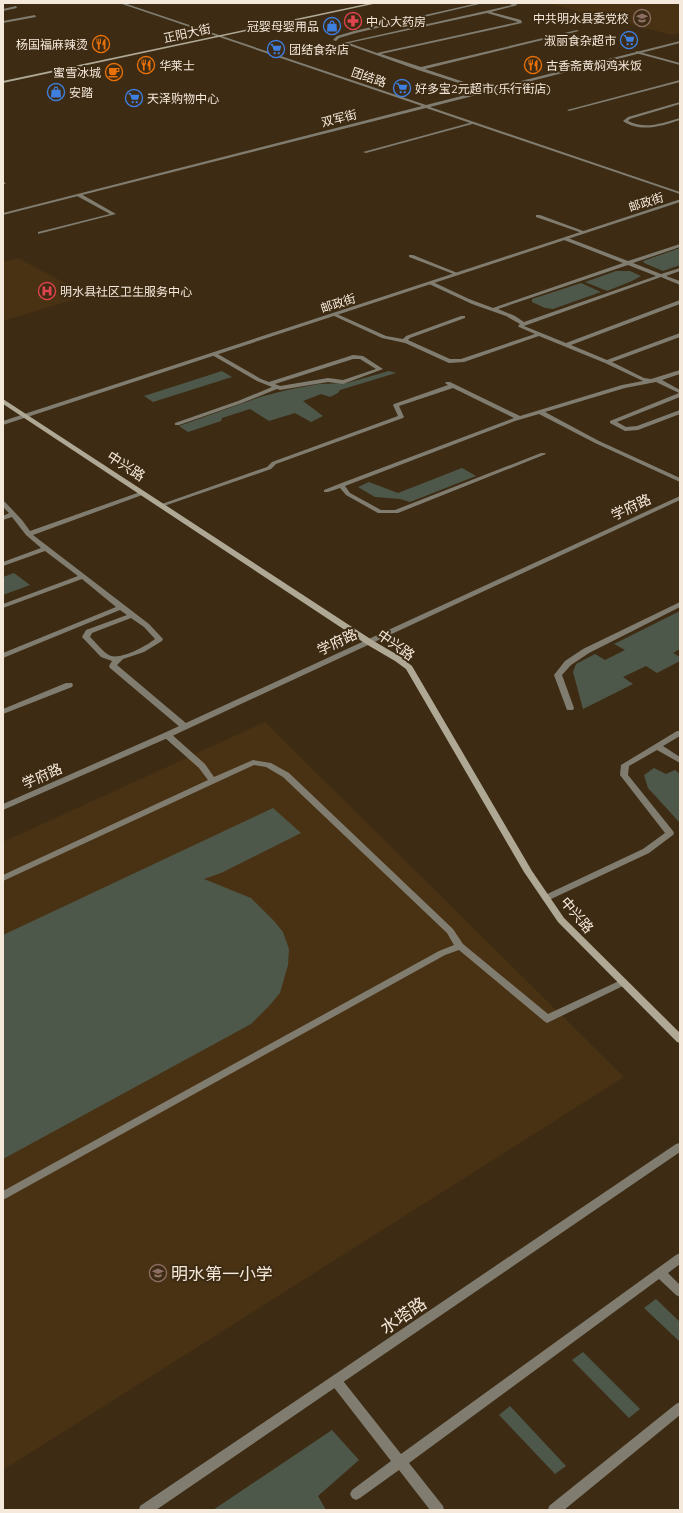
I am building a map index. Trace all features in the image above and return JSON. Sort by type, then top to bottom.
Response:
[{"type":"main road","name":"正阳大街","points":[[41,69],[356,3]]},
{"type":"main road","name":"正阳大街","points":[[3,82],[376,3]]},
{"type":"main road","name":"中兴路","points":[[3,401],[369,642],[398,659],[409,668],[528,872],[561,920],[680,1039]]},
{"type":"street","name":"团结路","points":[[121,3],[680,193]]},
{"type":"street","points":[[482,3],[355,32],[338,37],[335,40],[487,91]]},
{"type":"street","points":[[346,43],[516,5],[510,3]]},
{"type":"street","points":[[3,10],[16,7]]},
{"type":"street","points":[[377,54],[521,22],[488,12]]},
{"type":"street","points":[[3,22],[35,16]]},
{"type":"street","points":[[418,69],[576,31]]},
{"type":"street","name":"双军街","points":[[3,214],[680,42]]},
{"type":"street","points":[[637,52],[680,64]]},
{"type":"street","points":[[569,110],[680,81]]},
{"type":"street","points":[[680,103],[629,118],[625,121],[642,128],[654,127],[680,119]]},
{"type":"street","points":[[364,152],[474,123]]},
{"type":"street","points":[[40,233],[114,214],[79,195]]},
{"type":"street","name":"邮政街","points":[[3,423],[680,201]]},
{"type":"street","points":[[538,216],[584,232]]},
{"type":"street","points":[[566,239],[680,283]]},
{"type":"street","points":[[494,309],[680,245]]},
{"type":"street","points":[[411,256],[458,274]]},
{"type":"street","points":[[523,324],[680,270]]},
{"type":"street","points":[[431,283],[480,305],[518,319],[523,324],[521,326],[539,334],[607,362],[642,379],[654,380],[680,392]]},
{"type":"street","points":[[565,345],[680,302]]},
{"type":"street","points":[[335,314],[384,337],[408,342],[449,361],[462,361],[539,334]]},
{"type":"street","points":[[408,342],[405,341],[408,337],[463,317]]},
{"type":"street","points":[[607,362],[680,336]]},
{"type":"street","points":[[214,354],[276,387]]},
{"type":"street","points":[[177,424],[240,402],[276,387],[328,380],[343,382],[380,369],[361,357],[353,357],[269,384]]},
{"type":"street","points":[[326,491],[519,418],[624,386],[654,380],[680,372]]},
{"type":"street","points":[[162,505],[269,468],[274,463],[400,417],[396,405],[450,384],[519,418]]},
{"type":"street","points":[[680,395],[612,422],[625,429],[638,428],[680,412]]},
{"type":"street","points":[[540,412],[597,442],[680,480]]},
{"type":"street","points":[[341,485],[348,494],[380,512],[396,512],[543,454]]},
{"type":"street","points":[[28,534],[143,493]]},
{"type":"street","name":"学府路","points":[[3,807],[167,735],[680,498]]},
{"type":"street","points":[[3,503],[20,521],[28,534],[121,608],[154,631],[159,639],[153,644],[120,659],[114,663],[113,666],[184,726]]},
{"type":"street","points":[[3,518],[14,514]]},
{"type":"street","points":[[3,564],[46,548]]},
{"type":"street","points":[[3,606],[82,577]]},
{"type":"street","points":[[570,708],[558,675],[568,663],[586,651],[680,604]]},
{"type":"street","points":[[3,656],[121,608]]},
{"type":"street","points":[[120,659],[108,657],[86,637],[89,632],[132,615]]},
{"type":"street","points":[[3,712],[69,685]]},
{"type":"street","points":[[546,898],[646,851],[670,833],[624,775],[625,764],[680,733]]},
{"type":"street","points":[[167,735],[202,766],[213,781]]},
{"type":"street","points":[[657,746],[680,761]]},
{"type":"street","points":[[3,878],[253,762],[268,765],[286,775],[450,932],[460,946],[547,1019],[622,982]]},
{"type":"street","points":[[3,1196],[435,957],[460,946]]},
{"type":"street","name":"水塔路","points":[[145,1510],[680,1147]]},
{"type":"street","points":[[356,1494],[680,1258]]},
{"type":"street","points":[[660,1273],[680,1292]]},
{"type":"street","points":[[336,1381],[438,1510]]},
{"type":"street","points":[[554,1510],[680,1408]]},
{"type":"shaded area","name":"中共明水县委党校","points":[[546,3],[680,3],[680,33],[672,35]]},
{"type":"shaded area","name":"明水县社区卫生服务中心","points":[[18,258],[76,289],[85,287],[94,292],[3,321],[3,262]]},
{"type":"shaded area","name":"明水第一小学","points":[[265,722],[624,1077],[3,1470],[3,842]]},
{"type":"green space","points":[[680,248],[680,265],[663,271],[644,263],[643,261]]},
{"type":"green space","points":[[616,271],[630,271],[641,276],[607,291],[585,282]]},
{"type":"green space","points":[[581,283],[601,292],[553,309],[545,308],[532,302],[532,299]]},
{"type":"green space","points":[[222,371],[232,377],[153,402],[144,396]]},
{"type":"green space","points":[[389,371],[396,373],[340,390],[338,393],[330,397],[321,394],[303,401],[323,416],[311,422],[295,413],[269,421],[250,409],[222,418],[221,421],[188,432],[179,426],[260,397],[319,384],[347,383]]},
{"type":"green space","points":[[462,468],[476,476],[410,502],[400,499],[375,497],[358,487],[369,482],[398,493]]},
{"type":"green space","points":[[14,573],[30,585],[3,595],[3,577]]},
{"type":"green space","points":[[680,611],[680,649],[673,653],[680,657],[680,661],[657,673],[646,666],[623,677],[633,684],[583,709],[573,672],[576,664],[595,654],[605,660],[625,650],[614,644]]},
{"type":"green space","points":[[654,768],[666,774],[675,770],[680,774],[680,823],[648,788],[644,775]]},
{"type":"green space","points":[[273,808],[301,833],[221,873],[204,879],[251,898],[283,932],[289,949],[288,965],[280,993],[251,1024],[3,1159],[3,935]]},
{"type":"green space","points":[[656,1299],[680,1322],[680,1342],[644,1308]]},
{"type":"green space","points":[[583,1352],[640,1409],[629,1418],[572,1360]]},
{"type":"green space","points":[[510,1406],[566,1466],[555,1474],[499,1415]]},
{"type":"green space","points":[[332,1430],[359,1460],[318,1496],[326,1510],[213,1510]]},
{"type":"place","name":"中共明水县委党校","points":[[642,18]]},
{"type":"place","name":"中心大药房","points":[[353,21]]},
{"type":"place","name":"冠婴母婴用品","points":[[332,26]]},
{"type":"place","name":"淑丽食杂超市","points":[[629,40]]},
{"type":"place","name":"杨国福麻辣烫","points":[[101,44]]},
{"type":"place","name":"团结食杂店","points":[[276,49]]},
{"type":"place","name":"华莱士","points":[[146,65]]},
{"type":"place","name":"古香斋黄焖鸡米饭","points":[[533,65]]},
{"type":"place","name":"蜜雪冰城","points":[[114,72]]},
{"type":"place","name":"好多宝2元超市(乐行街店)","points":[[402,88]]},
{"type":"place","name":"安踏","points":[[56,92]]},
{"type":"place","name":"天泽购物中心","points":[[134,98]]},
{"type":"place","name":"明水县社区卫生服务中心","points":[[47,291]]},
{"type":"place","name":"明水第一小学","points":[[158,1273]]}]
